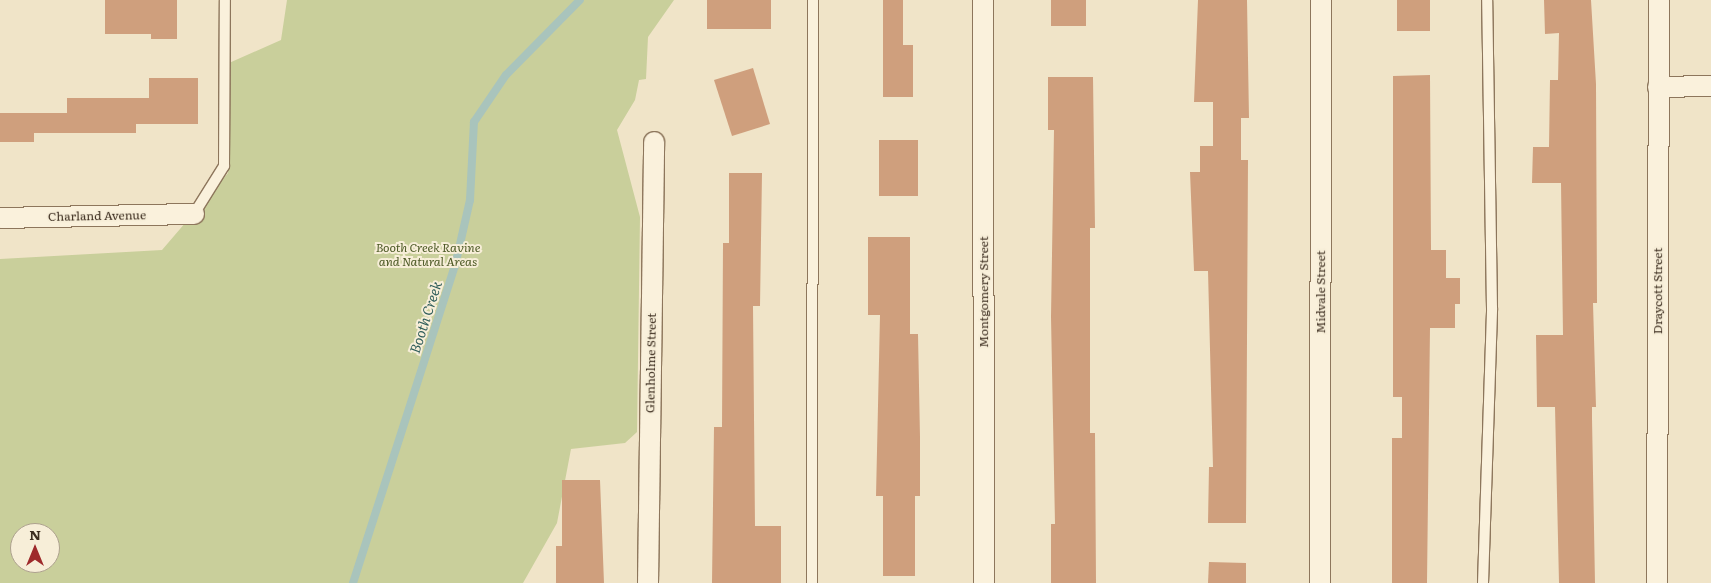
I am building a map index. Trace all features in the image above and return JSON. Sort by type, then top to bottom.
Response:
[{"type":"street","name":"Montgomery Street","points":[[984,0],[984,583]]},
{"type":"street","name":"Midvale Street","points":[[1320,583],[1321,0]]},
{"type":"street","name":"Draycott Street","points":[[1657,583],[1659,0]]},
{"type":"street","points":[[1658,87],[1711,86]]},
{"type":"street","name":"Glenholme Street","points":[[648,583],[654,142]]},
{"type":"street","name":"Charland Avenue","points":[[0,218],[194,214]]},
{"type":"lane","points":[[194,214],[224,166],[225,0]]},
{"type":"lane","points":[[812,583],[813,0]]},
{"type":"lane","points":[[1483,583],[1492,308],[1487,0]]},
{"type":"green space","name":"Booth Creek Ravine and Natural Areas","points":[[287,0],[674,0],[648,37],[646,79],[639,80],[635,100],[617,130],[640,217],[637,432],[625,443],[571,449],[557,523],[523,583],[0,583],[0,259],[162,250],[228,173],[229,63],[281,40]]},
{"type":"building","points":[[105,0],[177,0],[177,39],[151,39],[151,34],[105,34]]},
{"type":"building","points":[[707,0],[771,0],[771,29],[707,29]]},
{"type":"building","points":[[883,0],[903,0],[903,45],[913,45],[913,97],[883,97]]},
{"type":"building","points":[[1051,0],[1086,0],[1086,26],[1051,26]]},
{"type":"building","points":[[1198,0],[1247,0],[1249,118],[1241,118],[1241,160],[1248,160],[1246,523],[1208,523],[1209,467],[1213,467],[1208,271],[1194,271],[1190,172],[1200,172],[1200,146],[1213,146],[1213,102],[1194,102]]},
{"type":"building","points":[[1397,0],[1430,0],[1430,31],[1397,31]]},
{"type":"building","points":[[1544,0],[1591,0],[1596,84],[1597,303],[1593,303],[1596,407],[1592,407],[1595,583],[1559,583],[1555,407],[1537,407],[1536,335],[1563,335],[1561,183],[1532,183],[1533,147],[1549,147],[1550,80],[1558,80],[1559,33],[1545,34]]},
{"type":"building","points":[[753,68],[770,124],[732,136],[714,80]]},
{"type":"building","points":[[1430,75],[1431,250],[1446,250],[1446,278],[1460,278],[1460,304],[1455,304],[1455,328],[1430,328],[1427,583],[1392,583],[1392,438],[1402,438],[1402,397],[1393,397],[1393,76]]},
{"type":"building","points":[[1048,77],[1093,77],[1095,228],[1090,228],[1090,433],[1095,433],[1096,583],[1051,583],[1051,524],[1055,524],[1051,317],[1054,130],[1048,130]]},
{"type":"building","points":[[149,78],[198,78],[198,124],[136,124],[136,133],[34,133],[34,142],[0,142],[0,113],[67,113],[67,98],[149,98]]},
{"type":"building","points":[[879,140],[918,140],[918,196],[879,196]]},
{"type":"building","points":[[729,173],[762,173],[760,306],[753,306],[755,526],[781,526],[781,583],[712,583],[714,427],[722,427],[723,243],[729,243]]},
{"type":"building","points":[[868,237],[910,237],[910,334],[918,334],[920,437],[920,496],[915,496],[915,576],[883,576],[883,496],[876,496],[880,315],[868,315]]},
{"type":"building","points":[[562,480],[600,480],[604,583],[556,583],[556,546],[562,546]]},
{"type":"building","points":[[1209,562],[1246,563],[1246,583],[1208,583]]},
{"type":"waterway","name":"Booth Creek","points":[[353,583],[455,266],[470,200],[474,122],[506,75],[580,0]]}]
